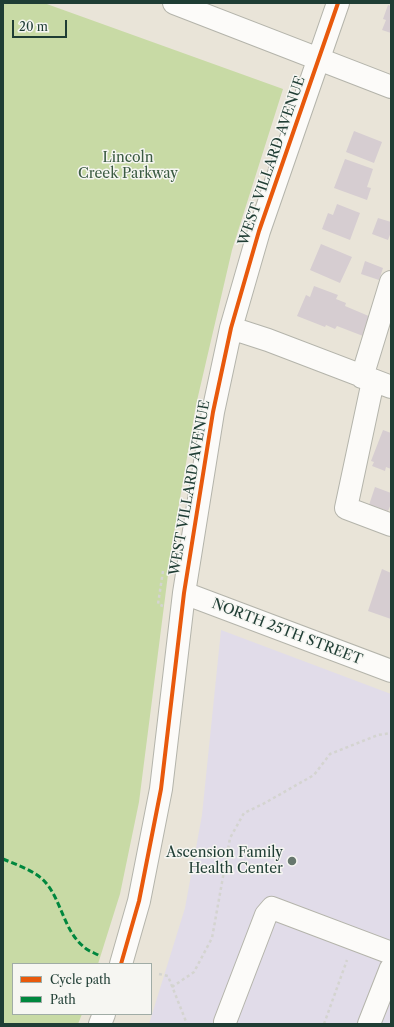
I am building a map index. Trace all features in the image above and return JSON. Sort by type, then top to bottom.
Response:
[{"type":"street","name":"WEST VILLARD AVENUE","points":[[121,963],[139,901],[161,789],[184,593],[214,412],[232,328],[259,231],[338,3]]},
{"type":"street","points":[[187,5],[391,87]]},
{"type":"street","points":[[391,282],[376,381],[346,508],[391,525]]},
{"type":"street","points":[[232,328],[376,381]]},
{"type":"street","name":"NORTH 25TH STREET","points":[[184,593],[391,670]]},
{"type":"street","points":[[225,1023],[266,915],[272,908],[391,953]]},
{"type":"street","points":[[369,1024],[391,968]]},
{"type":"path","points":[[163,571],[158,604],[163,606]]},
{"type":"path","points":[[172,987],[194,972],[212,938],[230,838],[244,813],[263,804],[314,774],[330,754],[378,736],[391,733]]},
{"type":"path","points":[[324,1024],[347,960]]},
{"type":"path","points":[[160,974],[168,976],[188,1024]]},
{"type":"shaded area","name":"Ascension Family Health Center","points":[[221,630],[391,694],[391,1024],[149,1024],[185,908],[202,815]]},
{"type":"green space","name":"Lincoln Creek Parkway","points":[[3,3],[44,3],[283,89],[232,250],[196,405],[171,551],[139,802],[120,894],[98,963],[12,963],[12,1015],[82,1015],[78,1024],[3,1024]]},
{"type":"building","points":[[388,5],[391,6],[391,33],[382,30],[386,20],[383,19]]},
{"type":"building","points":[[354,131],[382,142],[374,163],[346,152]]},
{"type":"building","points":[[345,159],[373,169],[367,187],[371,188],[367,200],[334,188]]},
{"type":"building","points":[[337,204],[360,213],[350,240],[322,229],[328,213],[333,215]]},
{"type":"building","points":[[378,218],[391,222],[391,232],[388,240],[372,234]]},
{"type":"building","points":[[321,244],[352,257],[340,283],[310,270]]},
{"type":"building","points":[[365,261],[383,268],[379,280],[361,274]]},
{"type":"building","points":[[314,286],[338,295],[336,299],[346,303],[345,306],[371,317],[363,336],[337,326],[335,329],[326,325],[325,327],[297,316],[306,295],[310,297]]},
{"type":"building","points":[[383,430],[391,433],[391,469],[386,467],[385,471],[372,466],[374,462],[371,461]]},
{"type":"building","points":[[375,487],[391,493],[391,504],[388,511],[369,505]]},
{"type":"building","points":[[382,569],[391,573],[391,619],[368,611]]},
{"type":"marked path","points":[[3,859],[26,869],[42,879],[56,899],[67,925],[77,940],[90,951],[100,956]]},
{"type":"cycle path","points":[[121,963],[139,901],[161,789],[184,593],[213,412],[231,328],[259,231],[338,3]]},
{"type":"place","name":"Ascension Family Health Center","points":[[292,861]]}]
